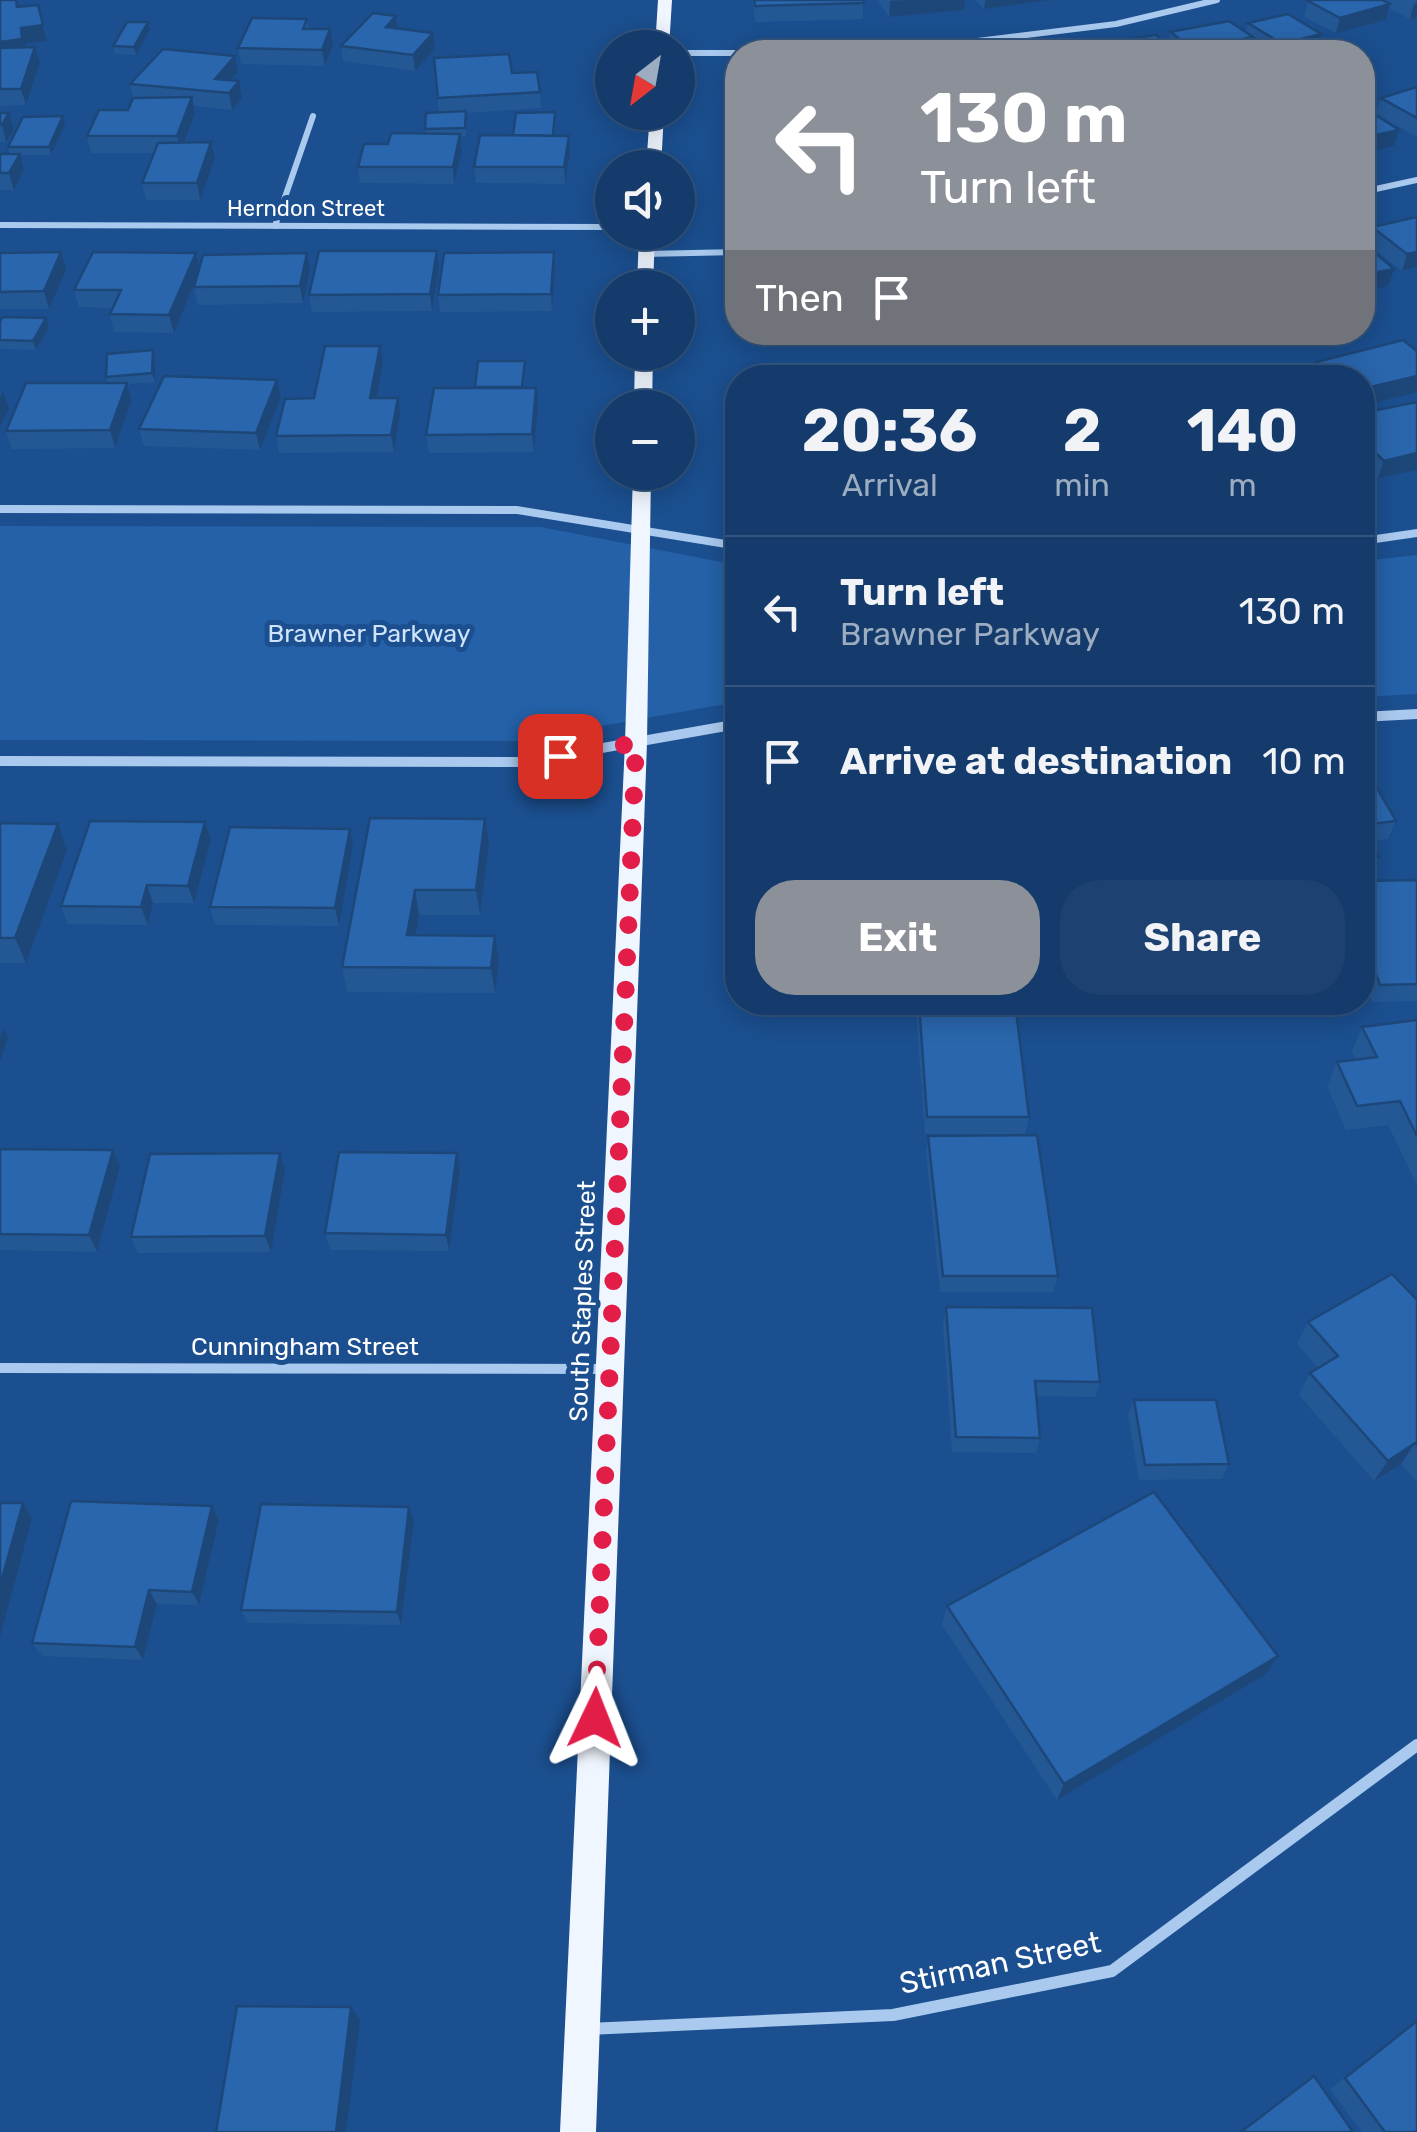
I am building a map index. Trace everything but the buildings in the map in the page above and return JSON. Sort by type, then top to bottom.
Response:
[{"type":"main road","points":[[663,30],[665,0]]},
{"type":"main road","points":[[646,250],[646,270]]},
{"type":"main road","name":"South Staples Street","points":[[578,2132],[636,743],[642,490]]},
{"type":"street","points":[[985,40],[1097,26],[1218,0]]},
{"type":"street","points":[[695,53],[725,53]]},
{"type":"street","points":[[275,226],[313,116]]},
{"type":"street","points":[[1375,189],[1417,180]]},
{"type":"street","name":"Herndon Street","points":[[0,225],[595,227]]},
{"type":"street","points":[[646,254],[725,252]]},
{"type":"street","points":[[0,510],[516,510],[725,544]]},
{"type":"street","points":[[1375,539],[1417,534]]},
{"type":"street","points":[[1375,716],[1417,714]]},
{"type":"street","points":[[0,761],[522,762],[725,726]]},
{"type":"street","name":"Cunningham Street","points":[[0,1368],[609,1369]]},
{"type":"street","name":"Stirman Street","points":[[582,2029],[894,2015],[1112,1971],[1417,1745]]},
{"type":"green space","name":"Brawner Parkway","points":[[0,526],[541,527],[725,563],[725,704],[517,741],[0,740]]},
{"type":"green space","points":[[1417,555],[1417,694],[1375,696],[1375,560]]},
{"type":"route","points":[[560,756],[636,743],[595,1718]]}]
